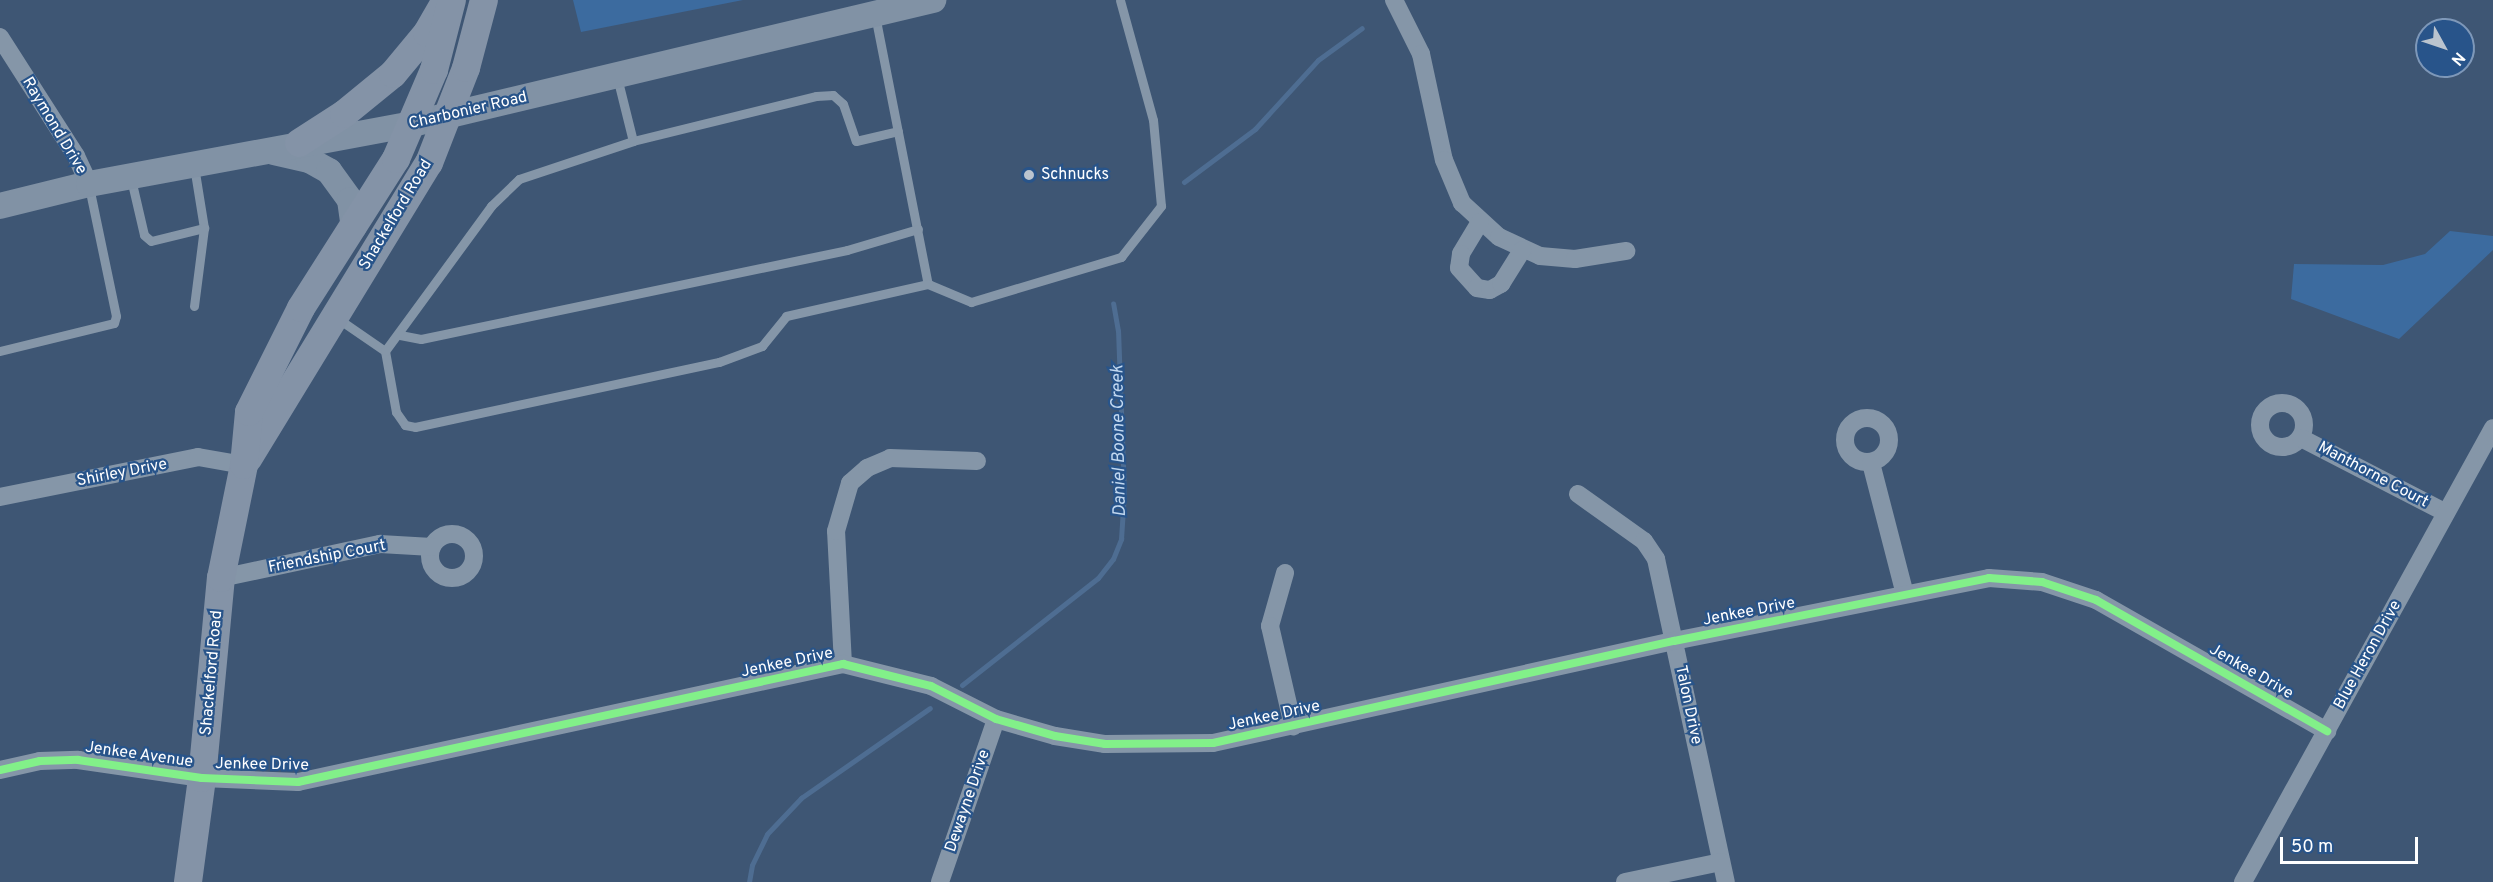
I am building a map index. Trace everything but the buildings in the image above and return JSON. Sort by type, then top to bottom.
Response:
[{"type":"main road","points":[[299,143],[344,114],[393,74],[427,33],[446,0]]},
{"type":"main road","name":"Shackelford Road","points":[[188,882],[202,778],[221,578],[244,465],[249,412],[261,383],[301,308],[354,227],[412,124],[434,70],[452,0]]},
{"type":"main road","name":"Shackelford Road","points":[[244,465],[334,316],[403,208],[450,115],[484,0]]},
{"type":"main road","name":"Charbonier Road","points":[[0,206],[89,184],[268,151],[299,143],[412,124],[933,0]]},
{"type":"main road","points":[[268,151],[309,160],[329,171],[350,200],[354,227]]},
{"type":"street","points":[[1394,0],[1421,54],[1453,187],[1480,222],[1522,250],[1575,259],[1626,251]]},
{"type":"street","name":"Raymond Drive","points":[[0,37],[76,156],[89,184]]},
{"type":"street","points":[[1480,222],[1461,254],[1459,268],[1477,288],[1490,290],[1501,284],[1522,250]]},
{"type":"street","name":"Blue Heron Drive","points":[[2243,882],[2493,428]]},
{"type":"street","name":"Manthorne Court","points":[[2301,438],[2446,513]]},
{"type":"street","name":"Shirley Drive","points":[[0,497],[198,457],[244,465]]},
{"type":"street","points":[[843,664],[836,531],[850,483],[867,468],[890,458],[977,461]]},
{"type":"street","points":[[1871,463],[1905,594]]},
{"type":"street","name":"Talon Drive","points":[[1578,494],[1644,541],[1656,559],[1726,882]]},
{"type":"street","name":"Friendship Court","points":[[221,578],[380,544],[432,548]]},
{"type":"street","points":[[1285,573],[1270,626],[1293,726]]},
{"type":"street","name":"Jenkee Drive","points":[[202,778],[298,782],[342,775],[634,707],[843,664],[931,686],[996,719],[1055,736],[1154,747],[1213,743],[1674,641],[1989,578],[2042,582],[2096,600],[2327,731]]},
{"type":"street","name":"Dewayne Drive","points":[[940,882],[996,719]]},
{"type":"street","name":"Jenkee Avenue","points":[[0,770],[40,761],[78,760],[202,778]]},
{"type":"street","points":[[1625,882],[1721,862]]},
{"type":"lane","points":[[334,316],[385,351],[396,412],[405,425],[415,427],[719,362],[762,346],[786,316],[928,284],[971,303],[1121,257],[1161,206],[1153,120],[1120,0]]},
{"type":"lane","points":[[875,14],[928,284]]},
{"type":"lane","points":[[617,76],[633,141]]},
{"type":"lane","points":[[385,351],[400,336],[491,206],[519,179],[633,141],[816,96],[833,95],[843,104],[856,141],[898,131]]},
{"type":"lane","points":[[193,164],[204,228],[194,306]]},
{"type":"lane","points":[[130,177],[144,235],[151,241],[204,228]]},
{"type":"lane","points":[[0,351],[114,323],[116,316],[89,184]]},
{"type":"lane","points":[[400,336],[421,339],[847,250],[918,229]]},
{"type":"shaded area","points":[[573,0],[743,0],[581,32]]},
{"type":"shaded area","points":[[2450,231],[2493,236],[2493,250],[2399,339],[2291,299],[2294,264],[2383,265],[2425,254]]},
{"type":"waterway","name":"Daniel Boone Creek","points":[[1184,182],[1255,129],[1318,60],[1362,28]]},
{"type":"waterway","name":"Daniel Boone Creek","points":[[962,685],[1098,578],[1113,559],[1121,539],[1124,493],[1118,331],[1113,303]]},
{"type":"waterway","name":"Daniel Boone Creek","points":[[749,882],[752,865],[767,834],[801,798],[930,708]]},
{"type":"cycle path","points":[[0,770],[40,761],[78,760],[202,778],[298,782],[843,664],[931,686],[996,719],[1055,736],[1105,744],[1213,743],[1674,641],[1989,578],[2042,582],[2096,600],[2327,731]]},
{"type":"place","name":"Schnucks","points":[[1029,175]]}]
